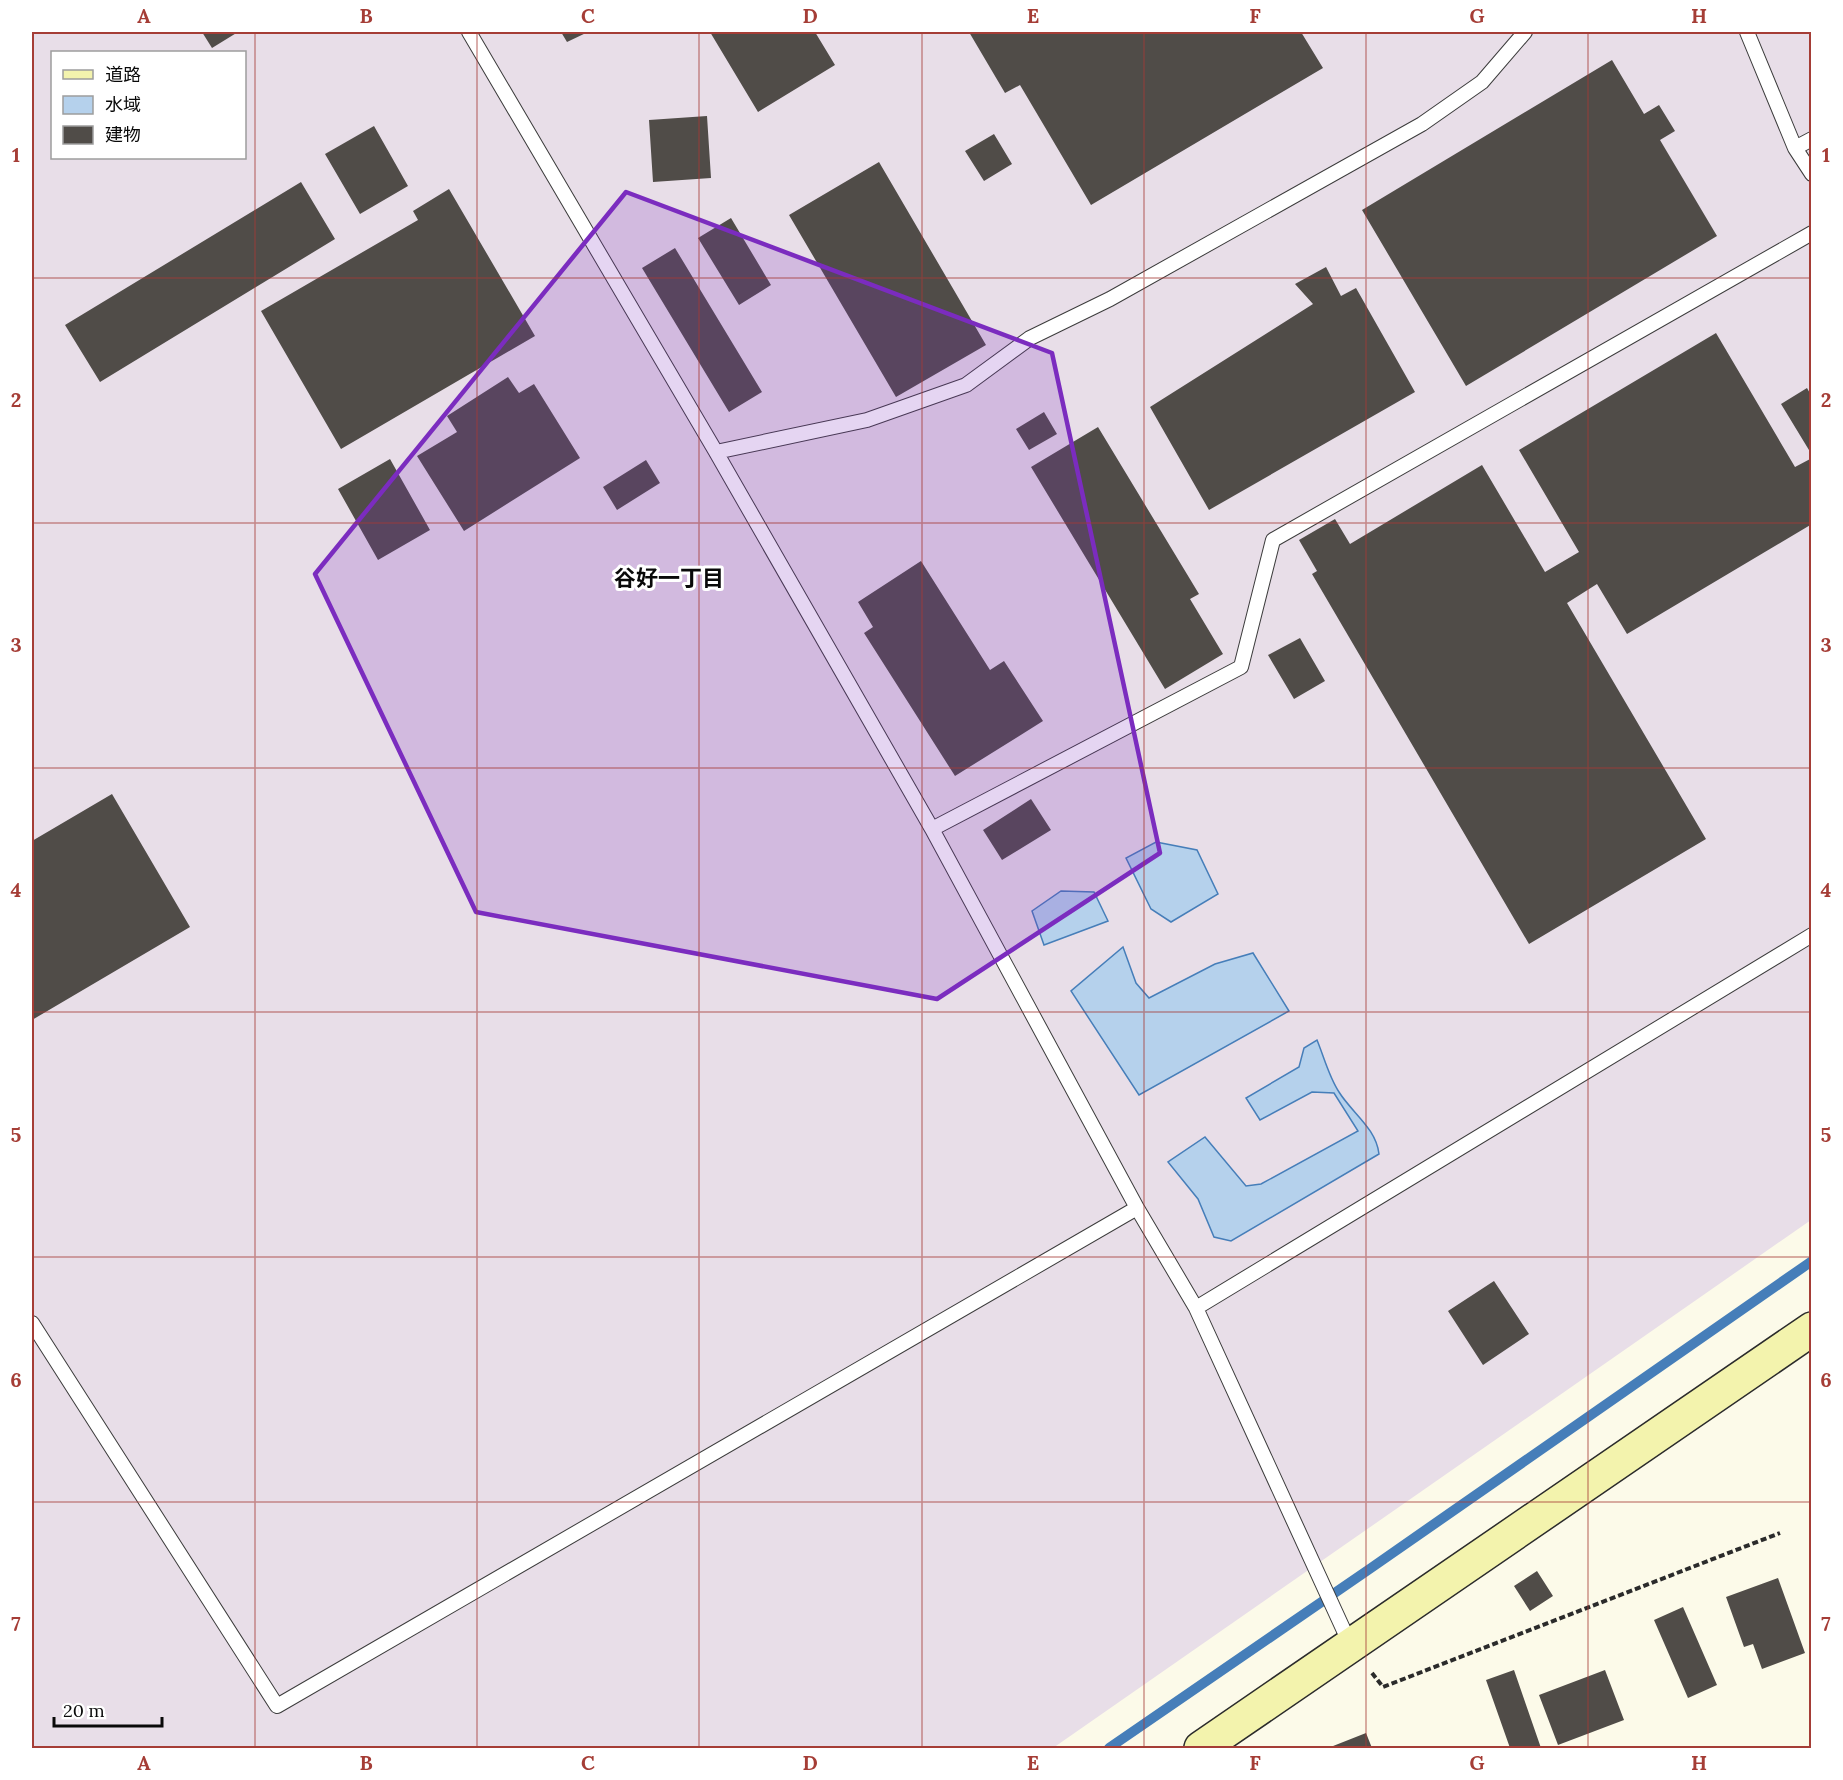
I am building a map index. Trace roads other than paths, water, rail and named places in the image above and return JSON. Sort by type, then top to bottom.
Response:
[{"type":"street","points":[[1201,1749],[1812,1329]]},
{"type":"lane","points":[[469,32],[716,452],[932,829],[1137,1208],[1196,1308],[1351,1646]]},
{"type":"lane","points":[[716,452],[867,420],[966,385],[1030,338],[1110,299],[1422,124],[1482,82],[1525,32]]},
{"type":"lane","points":[[1747,32],[1795,148],[1812,174]]},
{"type":"lane","points":[[1795,148],[1812,139]]},
{"type":"lane","points":[[932,829],[1241,667],[1273,540],[1812,233]]},
{"type":"lane","points":[[1196,1308],[1812,935]]},
{"type":"lane","points":[[32,1323],[277,1706],[1137,1208]]},
{"type":"water","points":[[1156,842],[1197,850],[1218,894],[1171,922],[1151,909],[1126,858]]},
{"type":"water","points":[[1061,891],[1094,892],[1108,921],[1044,945],[1032,911]]},
{"type":"water","points":[[1123,947],[1136,983],[1149,998],[1215,964],[1253,953],[1289,1011],[1139,1095],[1071,991]]},
{"type":"water","points":[[1317,1040],[1335,1086],[1368,1128],[1379,1154],[1231,1241],[1214,1237],[1198,1199],[1168,1162],[1205,1137],[1246,1186],[1261,1184],[1358,1131],[1334,1093],[1312,1092],[1260,1120],[1246,1098],[1299,1067],[1304,1048]]},
{"type":"waterway","points":[[1109,1748],[1812,1261]]},
{"type":"district","name":"谷好一丁目","points":[[669,578]]}]
